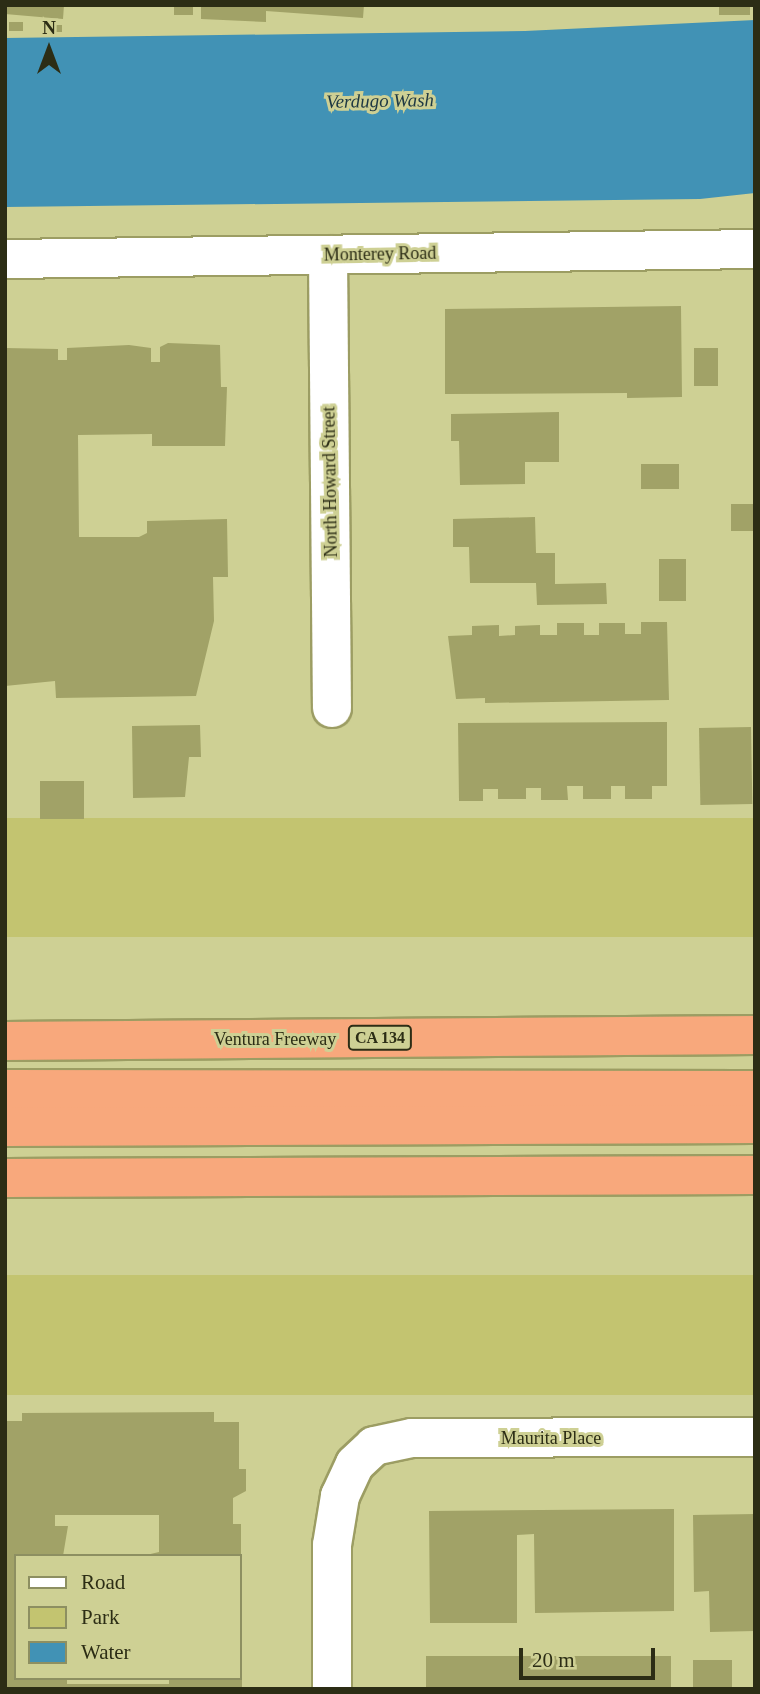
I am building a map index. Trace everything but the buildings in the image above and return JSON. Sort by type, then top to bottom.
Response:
[{"type":"highway","name":"Ventura Freeway","points":[[5,1041],[755,1035]]},
{"type":"highway","points":[[5,1089],[755,1090]]},
{"type":"highway","points":[[5,1128],[755,1124]]},
{"type":"highway","points":[[5,1178],[755,1175]]},
{"type":"street","name":"Monterey Road","points":[[5,260],[755,249]]},
{"type":"street","name":"North Howard Street","points":[[328,255],[332,708]]},
{"type":"street","name":"Maurita Place","points":[[332,1689],[332,1545],[340,1496],[355,1464],[374,1446],[412,1438],[755,1437]]},
{"type":"green space","points":[[5,818],[755,818],[755,937],[5,937]]},
{"type":"green space","points":[[5,1275],[755,1275],[755,1395],[5,1395]]},
{"type":"water","name":"Verdugo Wash","points":[[755,20],[755,193],[700,199],[5,207],[5,38],[525,31]]}]
